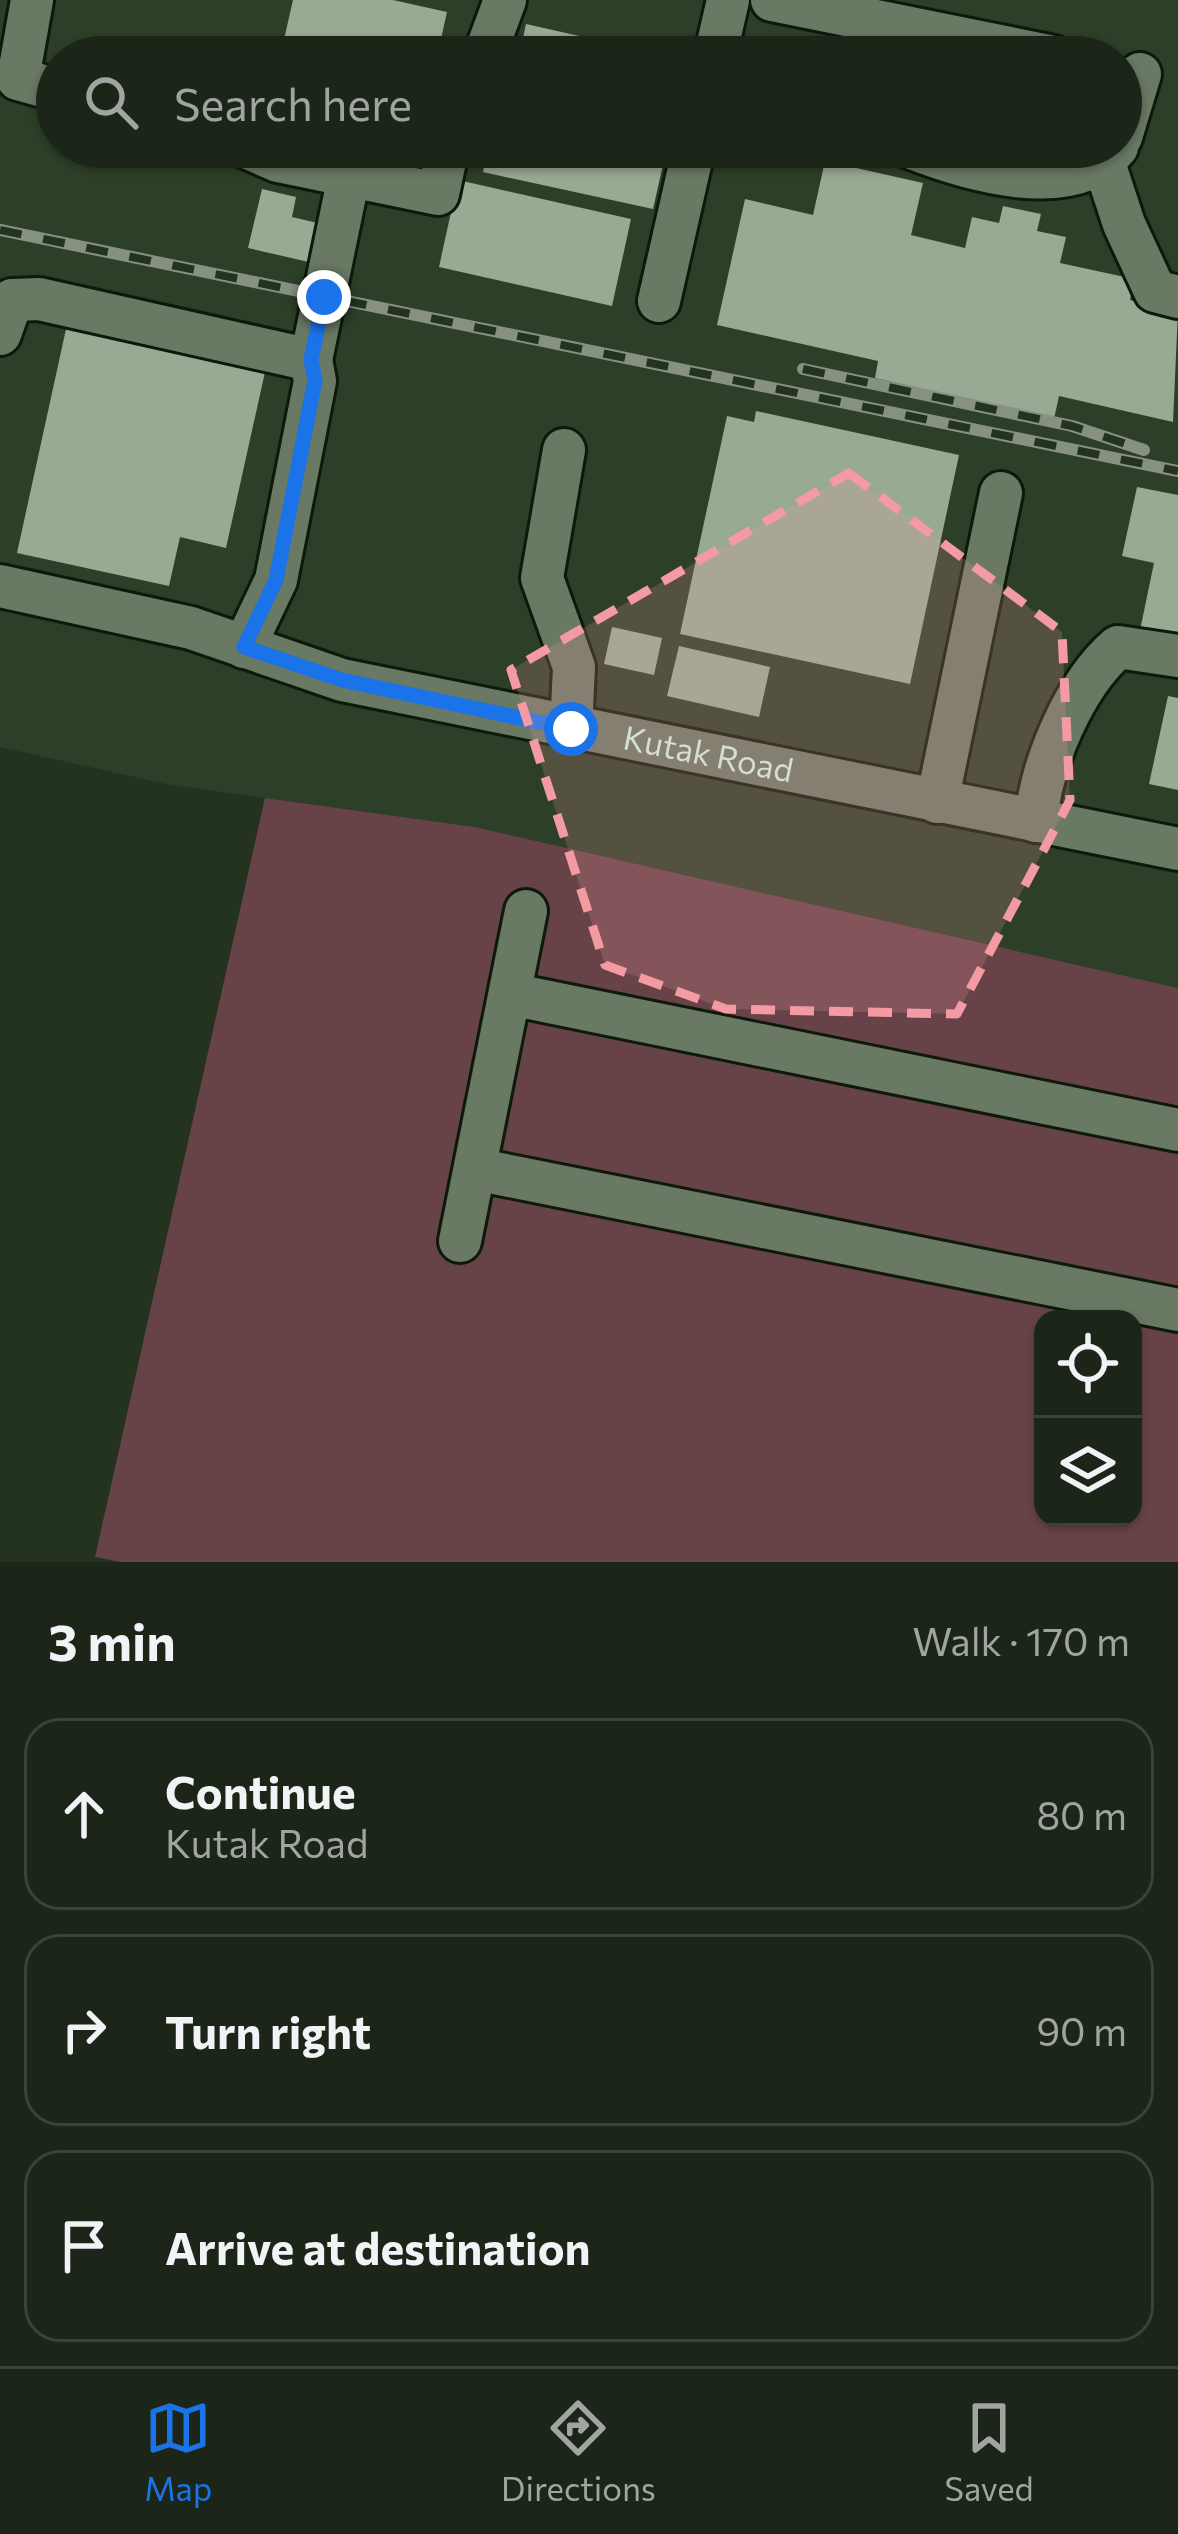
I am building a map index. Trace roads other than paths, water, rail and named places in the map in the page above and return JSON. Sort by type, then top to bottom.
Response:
[{"type":"street","points":[[32,0],[17,79],[36,84]]},
{"type":"street","points":[[720,36],[728,0]]},
{"type":"street","points":[[772,0],[934,36]]},
{"type":"street","points":[[487,36],[493,2]]},
{"type":"street","points":[[311,168],[437,194],[443,168]]},
{"type":"street","points":[[658,301],[689,168]]},
{"type":"street","points":[[991,168],[1018,175],[1083,174],[1090,168]]},
{"type":"street","points":[[1117,168],[1124,224],[1155,292],[1178,297]]},
{"type":"street","points":[[244,647],[276,580],[315,380],[311,360],[349,176]]},
{"type":"street","points":[[0,334],[12,300],[39,299],[311,360]]},
{"type":"street","points":[[564,450],[542,578],[574,668],[571,729]]},
{"type":"street","points":[[937,802],[1000,493]]},
{"type":"street","name":"Kutak Road","points":[[0,586],[191,628],[342,680],[1178,849]]},
{"type":"street","points":[[1036,821],[1039,791],[1094,668],[1118,647],[1178,656]]},
{"type":"street","points":[[460,1241],[526,911]]},
{"type":"street","points":[[510,994],[1178,1130]]},
{"type":"street","points":[[475,1169],[1178,1310]]},
{"type":"railway","points":[[0,230],[1178,471]]},
{"type":"railway","points":[[803,369],[1072,426],[1144,450]]}]
